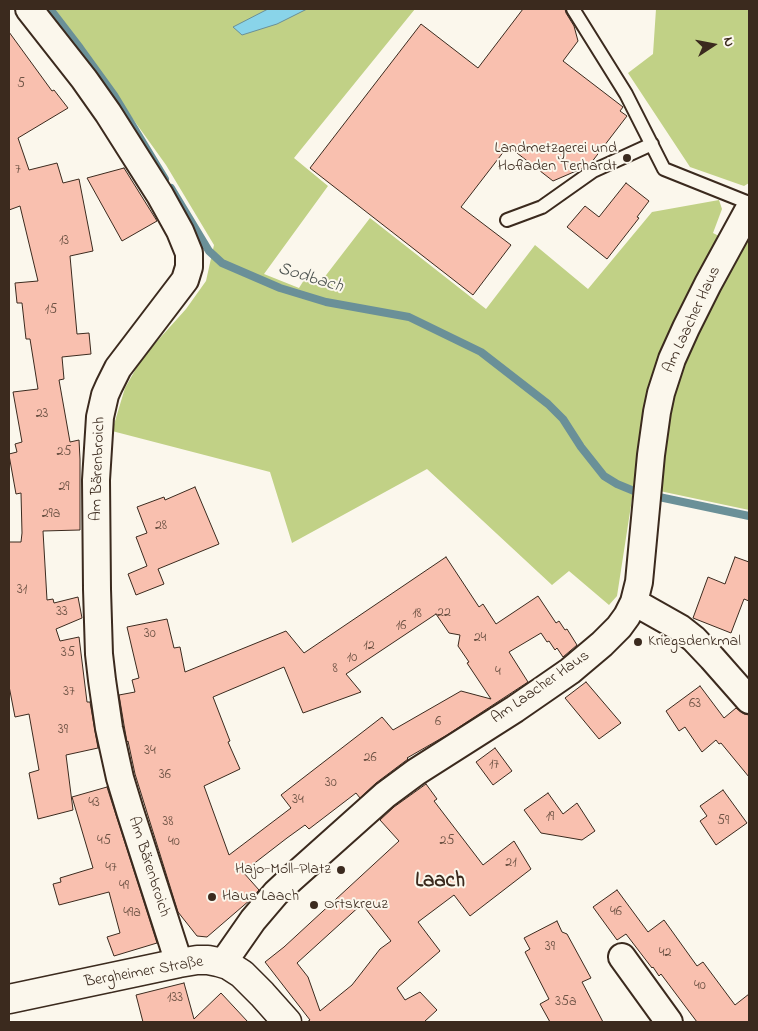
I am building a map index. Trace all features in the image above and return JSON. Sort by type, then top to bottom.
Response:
[{"type":"street","name":"Am Bärenbroich","points":[[29,9],[108,113],[160,195],[180,231],[189,253],[189,266],[185,280],[118,368],[106,391],[100,417],[96,480],[99,646],[108,720],[123,786],[179,963]]},
{"type":"street","name":"Am Laacher Haus","points":[[223,963],[253,920],[276,893],[385,795],[410,776],[515,709],[570,671],[619,627],[630,612],[638,591],[641,571],[651,455],[661,392],[672,359],[686,328],[749,209]]},
{"type":"street","points":[[634,602],[680,628],[694,639],[747,695]]},
{"type":"street","points":[[622,957],[668,1022]]},
{"type":"street","name":"Bergheimer Straße","points":[[9,999],[179,963],[203,960],[223,963],[238,971],[287,1022]]},
{"type":"lane","points":[[573,9],[626,94],[664,168],[749,203]]},
{"type":"lane","points":[[507,220],[542,207],[593,171],[652,144]]},
{"type":"green space","points":[[54,9],[415,9],[294,158],[328,186],[264,274],[299,288],[304,280],[320,283],[370,218],[486,309],[535,245],[588,289],[652,212],[719,200],[722,209],[713,233],[719,236],[655,384],[634,486],[617,596],[609,605],[569,571],[552,585],[427,469],[292,543],[270,472],[112,431],[125,388],[142,358],[186,309],[206,281],[214,245],[166,165]]},
{"type":"green space","points":[[656,9],[749,9],[749,183],[744,186],[690,167],[628,73],[653,54]]},
{"type":"green space","points":[[749,222],[749,510],[655,490],[667,398]]},
{"type":"water","points":[[268,9],[307,9],[277,24],[242,35],[233,27]]},
{"type":"building","points":[[523,9],[565,9],[574,26],[578,41],[563,61],[623,107],[620,111],[627,116],[591,163],[553,181],[508,146],[461,207],[511,245],[473,295],[310,168],[421,24],[478,68]]},
{"type":"building","points":[[9,32],[52,91],[54,90],[68,108],[18,138],[29,170],[57,163],[63,183],[79,179],[93,251],[70,256],[77,334],[89,333],[91,354],[62,357],[64,379],[59,380],[70,442],[79,440],[80,530],[43,531],[47,600],[53,599],[54,603],[78,597],[82,618],[56,629],[60,641],[79,637],[87,702],[90,702],[98,748],[66,755],[73,810],[38,819],[29,773],[39,770],[29,714],[15,717],[9,686],[9,542],[21,542],[22,533],[21,493],[16,494],[9,455],[17,452],[15,444],[22,442],[13,392],[38,389],[30,339],[26,339],[22,303],[17,303],[15,283],[38,281],[20,206],[9,210]]},
{"type":"building","points":[[124,168],[157,221],[122,241],[87,178]]},
{"type":"building","points":[[626,183],[649,201],[637,217],[639,218],[607,259],[567,227],[585,206],[599,217]]},
{"type":"building","points":[[195,487],[219,544],[158,569],[164,584],[136,595],[128,574],[147,566],[136,537],[147,533],[137,507],[164,497],[165,500]]},
{"type":"building","points":[[446,557],[479,607],[483,604],[496,624],[538,596],[556,623],[559,621],[565,630],[567,629],[577,645],[563,657],[557,648],[555,650],[549,641],[547,642],[541,633],[509,652],[528,682],[447,735],[407,758],[360,798],[356,793],[309,829],[305,825],[287,838],[243,872],[259,890],[250,900],[207,937],[197,936],[178,912],[135,774],[127,742],[119,695],[135,692],[132,680],[139,678],[127,627],[167,619],[174,648],[180,647],[185,672],[286,631],[304,653]],"holes":[[[436,614],[449,633],[460,635],[458,646],[491,699],[461,691],[393,730],[382,717],[281,795],[291,808],[229,855],[204,786],[240,769],[228,742],[230,741],[213,697],[284,667],[303,713],[361,692],[346,674]]]},
{"type":"building","points":[[735,557],[749,562],[749,601],[744,599],[731,633],[693,618],[708,577],[725,584]]},
{"type":"building","points":[[586,682],[621,723],[599,739],[565,698]]},
{"type":"building","points":[[700,686],[724,718],[736,708],[749,715],[749,777],[721,743],[719,744],[716,740],[702,752],[685,727],[679,731],[666,711]]},
{"type":"building","points":[[495,748],[512,771],[493,785],[476,762]]},
{"type":"building","points":[[426,784],[437,799],[434,801],[483,865],[514,841],[531,869],[470,916],[454,895],[418,922],[440,951],[397,988],[405,1000],[420,992],[437,1010],[424,1022],[307,1022],[310,1020],[265,962],[284,947],[399,841],[380,820],[394,807]],"holes":[[[362,904],[391,941],[380,949],[352,985],[320,1011],[308,977],[297,963]]]},
{"type":"building","points":[[107,787],[157,943],[114,956],[107,937],[120,933],[109,892],[59,905],[53,884],[61,882],[60,878],[93,868],[72,797]]},
{"type":"building","points":[[723,790],[747,823],[716,845],[700,821],[707,816],[700,806]]},
{"type":"building","points":[[548,793],[563,814],[577,803],[595,831],[582,840],[541,833],[524,810]]},
{"type":"building","points":[[617,890],[648,932],[664,920],[697,966],[703,962],[735,1005],[749,994],[749,1022],[697,1022],[661,974],[659,976],[626,934],[617,940],[593,907]]},
{"type":"building","points":[[557,921],[562,932],[567,934],[591,978],[582,982],[603,1022],[550,1022],[540,1004],[549,999],[525,952],[530,949],[524,938]]},
{"type":"building","points":[[184,983],[194,1019],[221,993],[248,1022],[143,1022],[136,995]]},
{"type":"waterway","name":"Sodbach","points":[[50,9],[114,95],[165,179]]},
{"type":"waterway","name":"Sodbach","points":[[171,188],[209,251],[222,263],[280,288],[326,302],[409,317],[481,352],[548,404],[563,419],[581,447],[604,476],[634,491]]},
{"type":"waterway","name":"Sodbach","points":[[659,497],[749,516]]},
{"type":"place","name":"Landmetzgerei und Hofladen Terhardt","points":[[627,158]]},
{"type":"place","name":"Kriegsdenkmal","points":[[638,642]]},
{"type":"place","name":"Hajo-Moll-Platz","points":[[341,870]]},
{"type":"place","name":"Haus Laach","points":[[212,897]]},
{"type":"place","name":"Ortskreuz","points":[[314,905]]},
{"type":"district","name":"Laach","points":[[440,883]]}]
